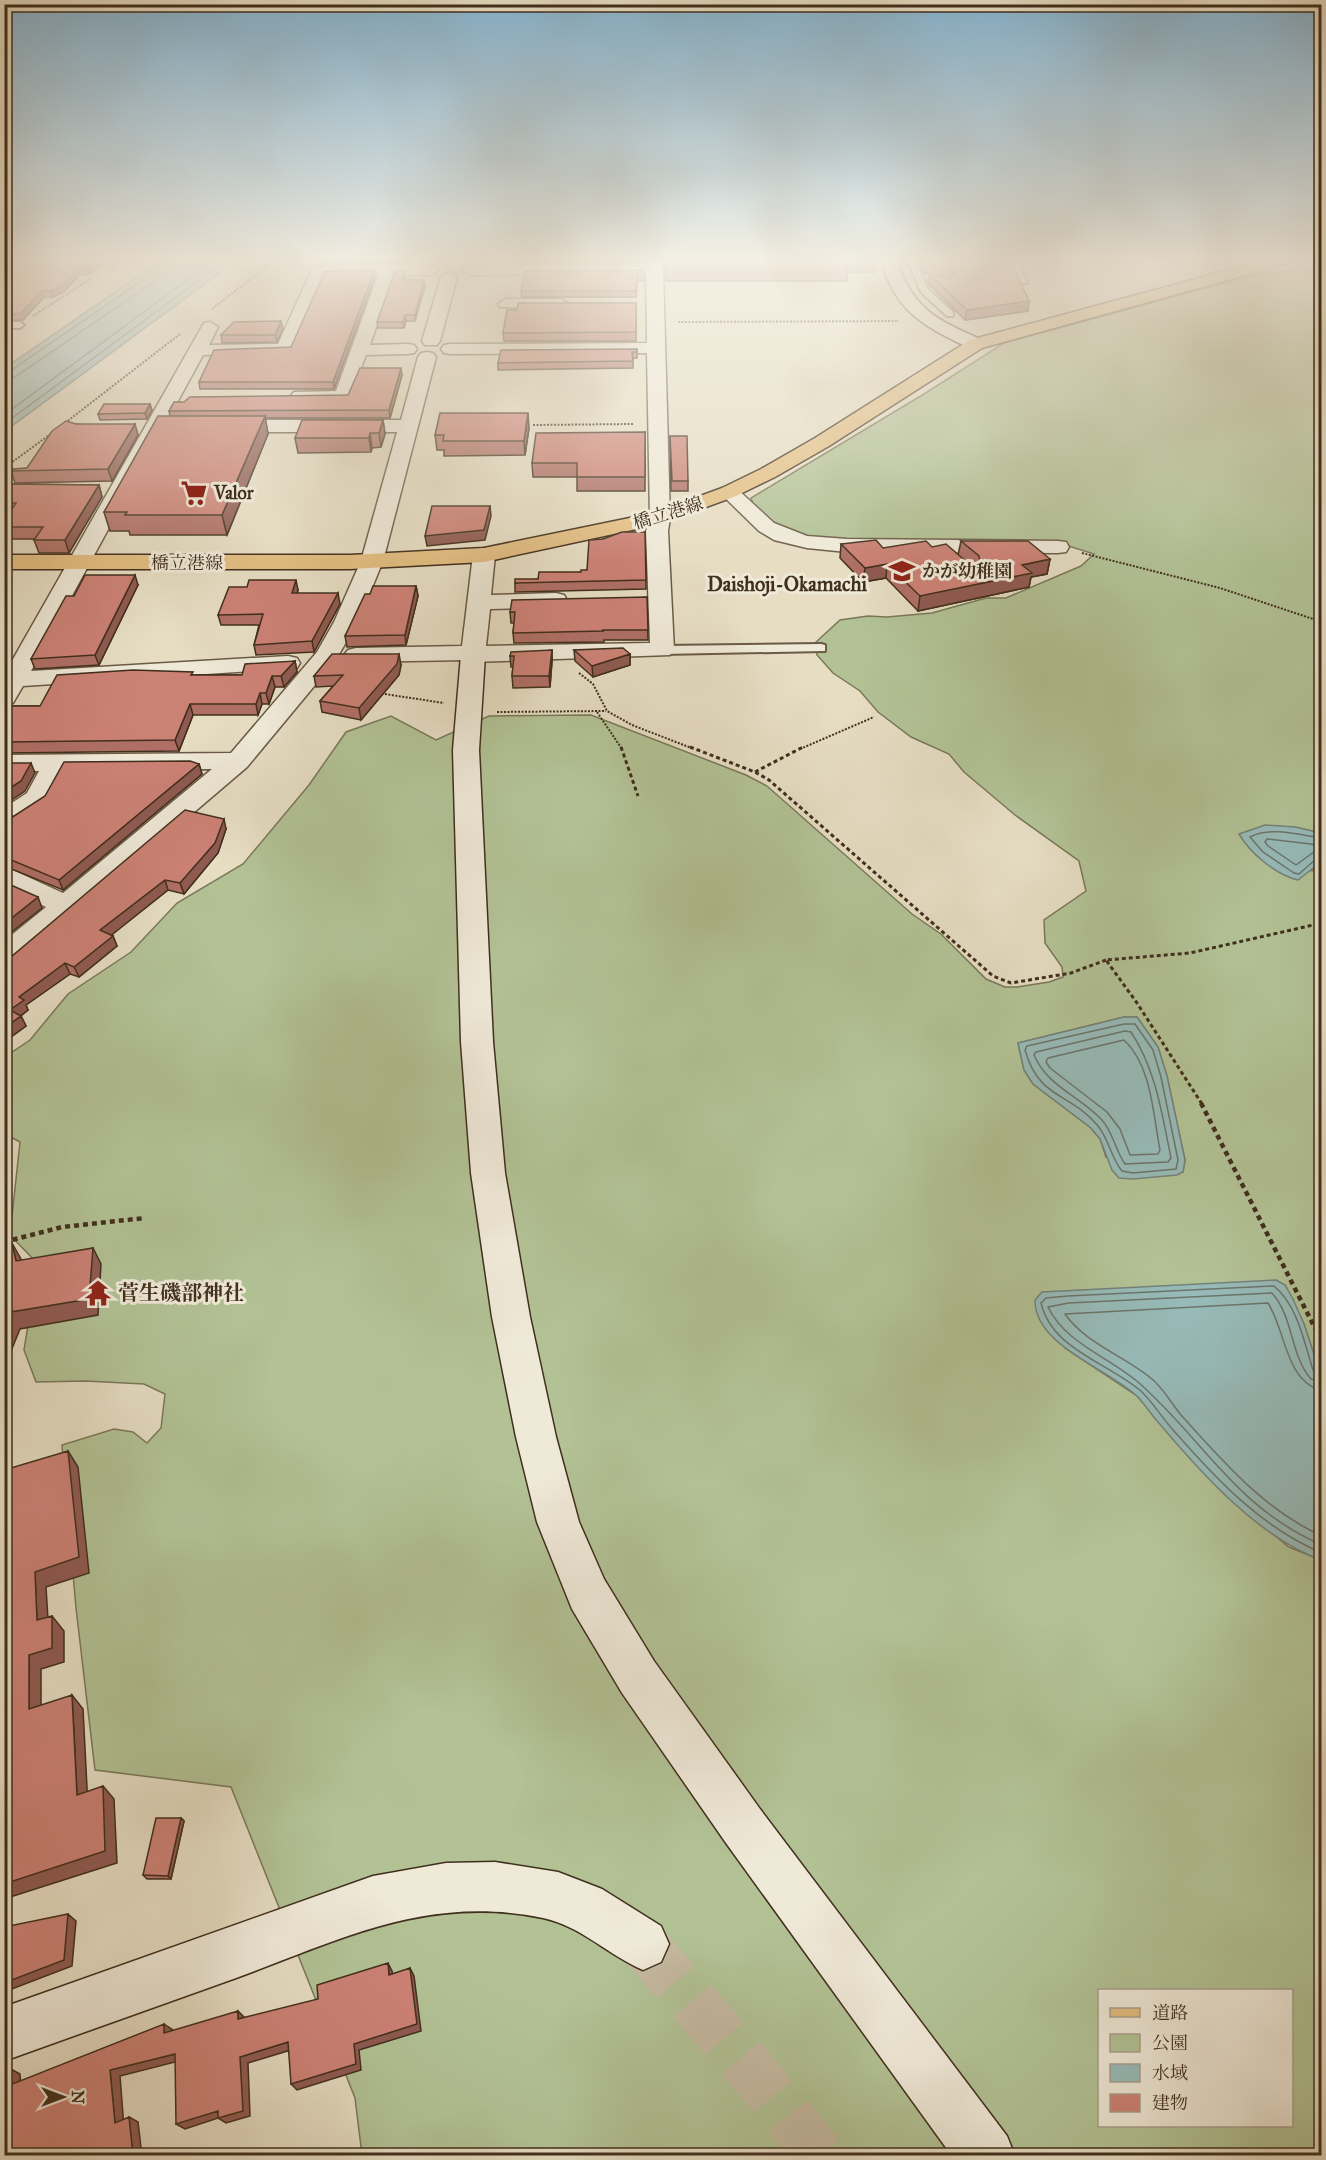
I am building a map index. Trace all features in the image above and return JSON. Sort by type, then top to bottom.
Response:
[{"type":"main road","name":"橋立港線","points":[[4,562],[372,561],[484,555],[568,539],[660,518],[729,492],[822,442],[948,362]]},
{"type":"street","points":[[9,689],[191,362]]},
{"type":"street","points":[[286,396],[343,396],[356,362]]},
{"type":"street","points":[[4,958],[238,761],[284,709],[324,658],[346,622],[372,561],[426,362]]},
{"type":"street","points":[[9,689],[324,658],[662,650],[657,531],[660,518],[657,362]]},
{"type":"street","points":[[172,397],[195,397]]},
{"type":"street","points":[[201,427],[410,426]]},
{"type":"street","points":[[133,427],[178,427]]},
{"type":"street","points":[[99,489],[121,489]]},
{"type":"street","points":[[729,492],[742,502],[764,526],[782,536],[846,545],[949,554],[1058,547]]},
{"type":"street","points":[[484,555],[466,750],[476,1030],[488,1173],[511,1317],[536,1437],[558,1522],[588,1594],[638,1677],[743,1826],[987,2156]]},
{"type":"street","points":[[636,599],[659,598]]},
{"type":"street","points":[[480,602],[576,600]]},
{"type":"street","points":[[4,763],[238,761]]},
{"type":"street","points":[[4,820],[38,798],[57,762]]},
{"type":"street","points":[[4,875],[65,905]]},
{"type":"street","points":[[4,2034],[297,1930],[351,1908],[416,1893],[480,1888],[511,1888],[544,1893],[585,1905],[643,1944]]},
{"type":"lane","points":[[662,650],[821,648]]},
{"type":"path","points":[[4,468],[143,362]]},
{"type":"path","points":[[533,425],[658,424]]},
{"type":"path","points":[[1058,547],[1220,588],[1322,622]]},
{"type":"path","points":[[549,652],[593,684],[607,711]]},
{"type":"path","points":[[374,693],[469,709],[607,711],[632,725],[755,772],[787,793],[981,967],[1011,984],[1071,972],[1106,960],[1190,953],[1322,923]]},
{"type":"path","points":[[597,711],[613,730],[629,760],[638,796]]},
{"type":"path","points":[[755,772],[807,745],[874,717]]},
{"type":"path","points":[[1106,960],[1137,1003],[1208,1114],[1322,1342]]},
{"type":"path","points":[[4,1242],[62,1227],[145,1218]]},
{"type":"green space","points":[[975,362],[1321,362],[1321,833],[1295,827],[1312,871],[1321,862],[1321,1376],[1304,1324],[1285,1285],[1065,1348],[1137,1396],[1196,1464],[1242,1509],[1289,1547],[1321,1560],[1321,2155],[362,2155],[355,2098],[231,1787],[95,1770],[76,1608],[62,1445],[114,1429],[133,1432],[147,1443],[161,1428],[165,1394],[144,1384],[85,1381],[36,1382],[24,1350],[38,1264],[10,1235],[20,1142],[5,1134],[5,1057],[30,1040],[68,994],[131,952],[177,903],[243,864],[309,785],[346,732],[391,716],[436,740],[489,716],[591,715],[746,775],[767,786],[912,914],[941,934],[986,979],[1005,987],[1017,987],[1049,982],[1063,977],[1062,967],[1045,943],[1044,920],[1086,891],[1079,861],[1015,815],[964,772],[949,754],[911,737],[878,712],[860,691],[833,673],[817,655],[815,643],[840,620],[868,616],[887,617],[932,613],[986,598],[1006,598],[1081,566],[1094,554],[1059,543],[823,540],[780,531],[755,509],[751,498]],"holes":[[[1124,1017],[1137,1017],[1158,1047],[1167,1076],[1185,1160],[1183,1172],[1106,1157],[1100,1139],[1091,1128],[1033,1084],[1024,1070],[1018,1043]]]},
{"type":"water","points":[[14,362],[99,362],[5,431],[5,368]]},
{"type":"water","points":[[1265,825],[1295,827],[1321,833],[1321,862],[1298,880],[1273,868],[1257,856],[1239,834]]},
{"type":"water","points":[[1124,1017],[1137,1017],[1158,1047],[1167,1076],[1185,1160],[1183,1172],[1177,1175],[1119,1178],[1112,1170],[1100,1139],[1091,1128],[1033,1084],[1024,1070],[1018,1043]]},
{"type":"water","points":[[1276,1280],[1285,1285],[1293,1299],[1321,1376],[1321,1560],[1275,1536],[1232,1502],[1193,1462],[1138,1397],[1060,1344],[1047,1331],[1038,1316],[1035,1300],[1042,1292]]},
{"type":"building","points":[[208,362],[340,362],[333,382],[199,382]]},
{"type":"building","points":[[498,362],[579,362],[498,363]]},
{"type":"building","points":[[360,368],[401,368],[389,410],[169,411],[174,402],[184,402],[190,397],[348,395]]},
{"type":"building","points":[[104,404],[150,404],[145,413],[98,414]]},
{"type":"building","points":[[440,413],[528,413],[524,441],[443,441],[444,435],[435,435]]},
{"type":"building","points":[[158,416],[265,416],[222,515],[125,515],[127,512],[104,512]]},
{"type":"building","points":[[302,420],[383,420],[379,433],[370,433],[369,438],[295,438]]},
{"type":"building","points":[[66,421],[76,424],[135,424],[108,469],[11,471],[27,468],[52,431]]},
{"type":"building","points":[[645,432],[645,477],[577,477],[577,463],[532,463],[536,433]]},
{"type":"building","points":[[670,436],[687,436],[688,481],[672,481]]},
{"type":"building","points":[[4,484],[99,485],[65,540],[34,540],[43,527],[4,527],[4,521],[16,503],[4,503]]},
{"type":"building","points":[[432,506],[490,506],[484,530],[425,536]]},
{"type":"building","points":[[622,532],[645,532],[646,580],[515,583],[515,579],[538,579],[539,572],[587,570],[589,540],[603,539]]},
{"type":"building","points":[[876,540],[883,548],[926,541],[932,547],[946,544],[968,563],[977,564],[980,562],[979,556],[961,541],[1028,541],[1050,559],[1022,565],[1032,573],[920,596],[887,564],[865,568],[841,544]]},
{"type":"building","points":[[85,575],[135,575],[95,655],[31,659],[66,596],[74,596]]},
{"type":"building","points":[[249,580],[296,580],[292,593],[338,593],[312,641],[254,645],[263,614],[218,615],[229,587],[247,587]]},
{"type":"building","points":[[373,586],[416,586],[405,635],[345,636],[365,594],[370,594]]},
{"type":"building","points":[[647,597],[648,630],[513,633],[515,612],[510,612],[512,600]]},
{"type":"building","points":[[623,648],[630,654],[592,666],[574,650]]},
{"type":"building","points":[[552,650],[549,676],[512,676],[514,656],[510,656],[511,652]]},
{"type":"building","points":[[332,654],[399,654],[397,664],[359,708],[320,701],[343,675],[314,676]]},
{"type":"building","points":[[295,661],[281,676],[272,676],[266,693],[260,693],[256,704],[190,704],[175,740],[4,742],[4,706],[40,706],[57,675],[133,670],[193,672],[191,675],[242,675],[245,664]]},
{"type":"building","points":[[190,761],[199,764],[59,880],[4,857],[4,819],[11,818],[45,796],[64,762]]},
{"type":"building","points":[[4,763],[31,763],[21,781],[4,792]]},
{"type":"building","points":[[185,810],[224,819],[215,843],[180,883],[165,880],[100,930],[113,936],[74,967],[65,963],[19,997],[24,1000],[10,1010],[21,1016],[4,1028],[4,959],[12,956]]},
{"type":"building","points":[[4,882],[38,897],[4,924]]},
{"type":"building","points":[[12,1243],[16,1261],[93,1248],[89,1299],[11,1312],[4,1327],[4,1244]]},
{"type":"building","points":[[68,1451],[79,1557],[35,1572],[37,1620],[52,1616],[52,1648],[29,1655],[29,1709],[72,1695],[77,1795],[103,1786],[105,1851],[4,1884],[4,1470]]},
{"type":"building","points":[[156,1818],[181,1818],[168,1876],[143,1875]]},
{"type":"building","points":[[68,1914],[64,1960],[4,1983],[4,1927]]},
{"type":"building","points":[[388,1963],[389,1975],[410,1968],[417,2024],[354,2044],[356,2064],[291,2084],[288,2042],[240,2057],[243,2111],[218,2118],[218,2111],[176,2124],[175,2054],[110,2070],[115,2123],[129,2117],[133,2156],[4,2156],[4,2070],[9,2068],[10,2085],[164,2024],[164,2033],[238,2011],[238,2019],[318,1999],[317,1985]]},
{"type":"tunnel","points":[[643,1944],[758,2078],[820,2156]]},
{"type":"place","name":"Valor","points":[[194,493]]},
{"type":"place","name":"かが幼稚園","points":[[902,571]]},
{"type":"place","name":"菅生磯部神社","points":[[98,1293]]},
{"type":"district","name":"Daishoji-Okamachi","points":[[787,584]]}]
